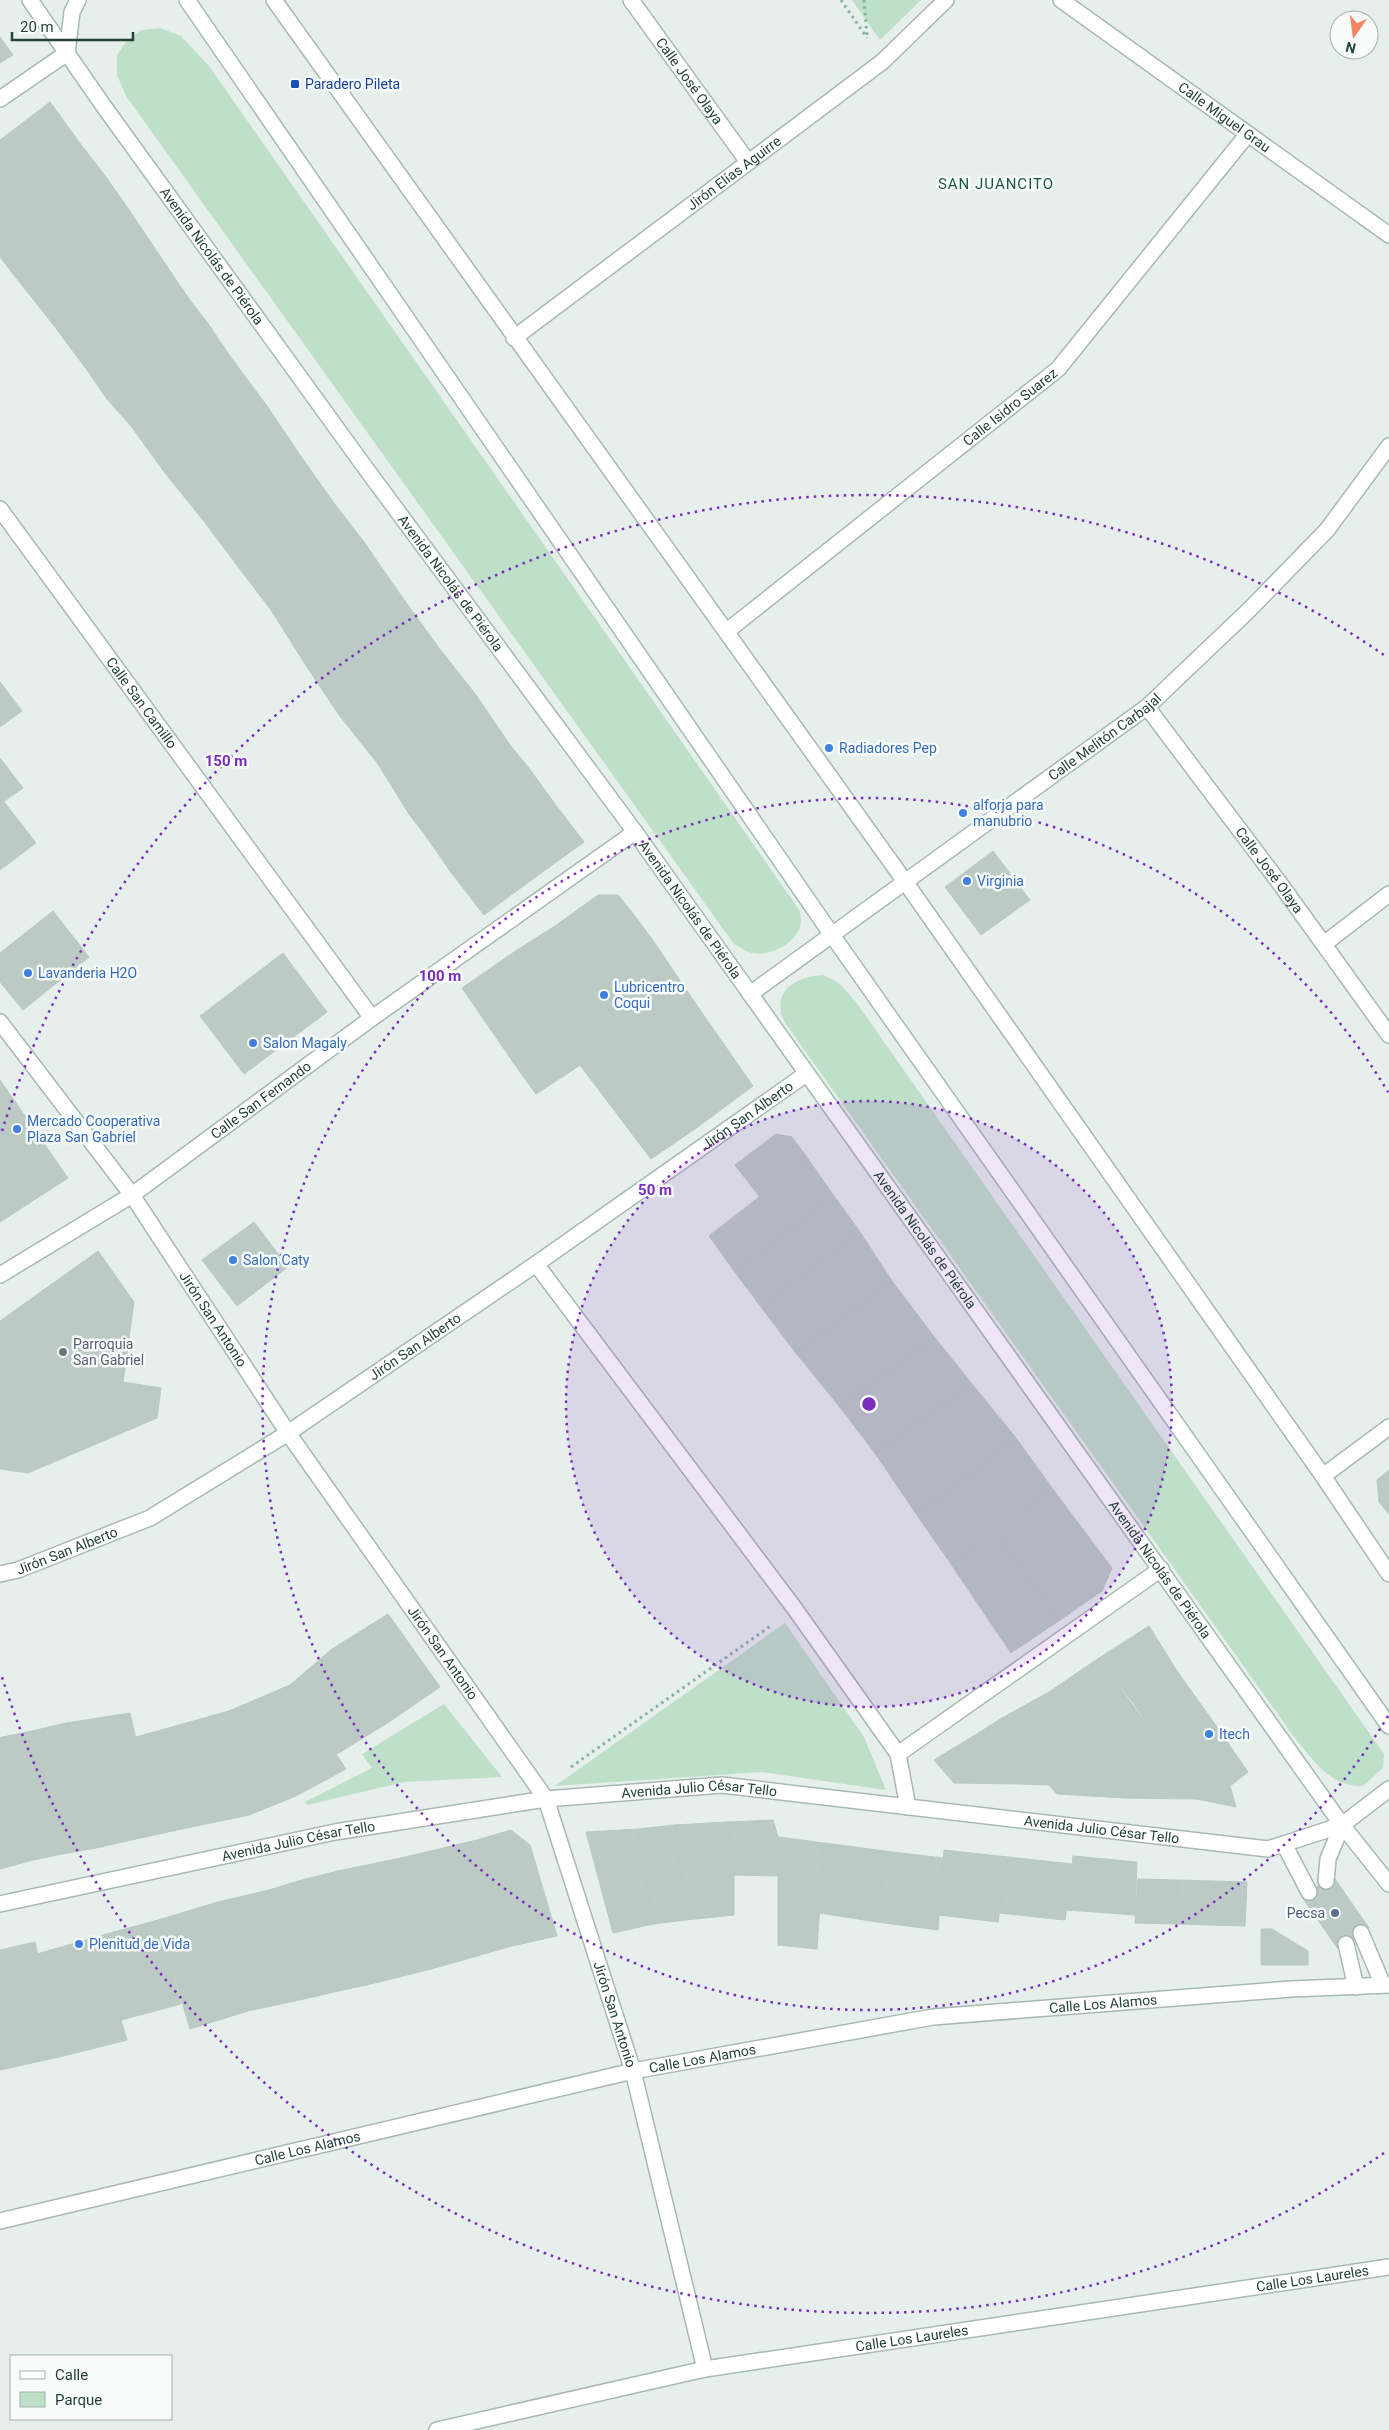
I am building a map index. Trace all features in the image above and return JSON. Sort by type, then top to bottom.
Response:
[{"type":"street","name":"Avenida Nicolás de Piérola","points":[[30,0],[364,466],[635,832],[1342,1825],[1389,1884]]},
{"type":"street","points":[[0,99],[67,53],[72,12],[78,0]]},
{"type":"street","points":[[187,0],[832,935],[1389,1726]]},
{"type":"street","points":[[274,0],[514,338],[906,883],[1323,1476],[1389,1574]]},
{"type":"street","name":"Calle José Olaya","points":[[630,0],[748,162]]},
{"type":"street","name":"Jirón Elías Aguirre","points":[[514,338],[882,62],[946,0]]},
{"type":"street","name":"Calle Miguel Grau","points":[[1061,0],[1389,235]]},
{"type":"street","name":"Calle Isidro Suarez","points":[[726,632],[1058,369],[1247,135]]},
{"type":"street","name":"Calle Melitón Carbajal","points":[[750,994],[1147,707],[1248,611],[1327,530],[1389,446]]},
{"type":"street","name":"Calle San Camillo","points":[[0,509],[372,1018]]},
{"type":"street","name":"Calle José Olaya","points":[[1147,707],[1389,1034]]},
{"type":"street","name":"Calle San Fernando","points":[[0,1275],[132,1195],[372,1018],[635,832]]},
{"type":"street","points":[[1324,944],[1389,894]]},
{"type":"street","name":"Jirón San Antonio","points":[[0,1022],[132,1195],[288,1433],[542,1794],[633,2071],[704,2369]]},
{"type":"street","name":"Jirón San Alberto","points":[[0,1574],[18,1570],[150,1518],[288,1433],[536,1264],[806,1074]]},
{"type":"street","points":[[536,1264],[795,1609],[898,1754],[908,1807]]},
{"type":"street","points":[[1323,1476],[1389,1428]]},
{"type":"street","points":[[898,1754],[1161,1569]]},
{"type":"street","name":"Avenida Julio César Tello","points":[[0,1904],[335,1832],[542,1794],[722,1785],[1268,1849],[1342,1825],[1389,1789]]},
{"type":"street","points":[[1326,1882],[1328,1859],[1342,1825]]},
{"type":"street","points":[[1284,1844],[1309,1892]]},
{"type":"street","points":[[1361,1933],[1386,1985]]},
{"type":"street","points":[[1346,1944],[1356,1987]]},
{"type":"street","name":"Calle Los Alamos","points":[[0,2221],[633,2071],[933,2017],[1291,1989],[1386,1985]]},
{"type":"street","name":"Calle Los Laureles","points":[[437,2430],[704,2369],[1389,2267]]},
{"type":"path","points":[[842,0],[867,39],[864,0]]},
{"type":"path","points":[[542,1794],[795,1609]]},
{"type":"green space","points":[[852,0],[921,0],[880,40]]},
{"type":"green space","points":[[160,28],[181,36],[209,66],[800,911],[800,927],[793,939],[787,944],[773,951],[759,954],[748,952],[734,944],[126,96],[117,75],[117,55],[125,43],[141,30]]},
{"type":"green space","points":[[823,975],[839,983],[856,1002],[1384,1754],[1383,1768],[1363,1786],[1352,1785],[1333,1778],[1318,1765],[1297,1741],[786,1025],[781,1012],[782,995],[792,984],[799,980]]},
{"type":"green space","points":[[785,1623],[864,1737],[886,1790],[762,1772],[555,1786]]},
{"type":"green space","points":[[444,1704],[502,1777],[404,1782],[307,1805],[305,1802],[372,1768],[362,1754]]},
{"type":"building","points":[[0,37],[13,55],[0,63]]},
{"type":"building","points":[[50,102],[82,146],[0,207],[0,140]]},
{"type":"building","points":[[82,146],[103,173],[0,247],[0,207]]},
{"type":"building","points":[[103,173],[125,204],[17,279],[0,257],[0,247]]},
{"type":"building","points":[[125,204],[158,253],[52,323],[17,279]]},
{"type":"building","points":[[158,253],[189,299],[87,370],[52,323]]},
{"type":"building","points":[[189,299],[209,325],[107,399],[87,370]]},
{"type":"building","points":[[209,325],[230,356],[131,426],[107,399]]},
{"type":"building","points":[[230,356],[267,406],[165,473],[131,426]]},
{"type":"building","points":[[267,406],[300,455],[203,520],[165,473]]},
{"type":"building","points":[[300,455],[331,499],[236,564],[203,520]]},
{"type":"building","points":[[331,499],[364,542],[271,610],[236,564]]},
{"type":"building","points":[[364,542],[402,597],[305,664],[271,610]]},
{"type":"building","points":[[402,597],[439,648],[339,715],[305,664]]},
{"type":"building","points":[[439,648],[476,695],[378,764],[339,715]]},
{"type":"building","points":[[0,682],[22,711],[0,727]]},
{"type":"building","points":[[476,695],[510,745],[409,814],[378,764]]},
{"type":"building","points":[[510,745],[528,767],[425,835],[409,814]]},
{"type":"building","points":[[0,758],[23,788],[0,804]]},
{"type":"building","points":[[528,767],[555,804],[450,871],[425,835]]},
{"type":"building","points":[[4,802],[36,843],[0,870],[0,804]]},
{"type":"building","points":[[555,804],[584,842],[515,892],[481,851]]},
{"type":"building","points":[[481,851],[515,892],[484,915],[450,871]]},
{"type":"building","points":[[993,851],[1030,900],[981,935],[945,887]]},
{"type":"building","points":[[598,895],[618,895],[635,916],[581,955],[555,926]]},
{"type":"building","points":[[53,911],[89,957],[23,1010],[0,982],[0,953]]},
{"type":"building","points":[[635,916],[654,942],[598,981],[581,955]]},
{"type":"building","points":[[555,926],[581,955],[598,981],[556,1009],[514,952]]},
{"type":"building","name":"Lubricentro Coqui","points":[[654,942],[671,967],[574,1035],[556,1009]]},
{"type":"building","points":[[514,952],[574,1035],[520,1072],[462,988]]},
{"type":"building","points":[[283,953],[327,1012],[244,1074],[200,1016]]},
{"type":"building","points":[[671,967],[689,994],[536,1094],[520,1072]]},
{"type":"building","points":[[689,994],[723,1043],[664,1086],[627,1035]]},
{"type":"building","points":[[627,1035],[695,1129],[651,1159],[580,1065]]},
{"type":"building","points":[[723,1043],[753,1086],[695,1129],[664,1086]]},
{"type":"building","name":"Mercado Cooperativa Plaza San Gabriel","points":[[0,1080],[68,1178],[0,1222]]},
{"type":"building","points":[[776,1134],[792,1137],[808,1159],[759,1196],[735,1165]]},
{"type":"building","points":[[808,1159],[834,1196],[735,1272],[709,1236]]},
{"type":"building","points":[[834,1196],[860,1232],[761,1307],[735,1272]]},
{"type":"building","points":[[254,1222],[288,1267],[237,1306],[202,1260]]},
{"type":"building","points":[[860,1232],[892,1281],[796,1353],[761,1307]]},
{"type":"building","name":"Parroquia San Gabriel","points":[[98,1251],[134,1302],[123,1382],[161,1388],[157,1418],[28,1473],[0,1469],[0,1321]]},
{"type":"building","points":[[892,1281],[935,1338],[839,1406],[796,1353]]},
{"type":"building","points":[[935,1338],[972,1384],[875,1453],[839,1406]]},
{"type":"building","points":[[972,1384],[1016,1438],[917,1515],[875,1453]]},
{"type":"building","points":[[1016,1438],[1052,1488],[951,1564],[917,1515]]},
{"type":"building","points":[[1389,1470],[1389,1514],[1379,1502],[1377,1480]]},
{"type":"building","points":[[1052,1488],[1112,1568],[1102,1591],[1060,1620],[995,1532]]},
{"type":"building","points":[[995,1532],[1060,1620],[1011,1653],[951,1564]]},
{"type":"building","points":[[388,1614],[440,1687],[389,1722],[332,1649]]},
{"type":"building","points":[[1149,1626],[1177,1671],[1134,1704],[1099,1658]]},
{"type":"building","points":[[332,1649],[389,1722],[337,1754],[290,1685]]},
{"type":"building","points":[[1099,1658],[1150,1729],[1096,1759],[1049,1692]]},
{"type":"building","points":[[1177,1671],[1212,1720],[1166,1752],[1134,1704]]},
{"type":"building","points":[[290,1685],[346,1769],[296,1796],[229,1711]]},
{"type":"building","points":[[1049,1692],[1092,1755],[1049,1785],[1002,1718]]},
{"type":"building","points":[[229,1711],[296,1796],[249,1815],[158,1834],[136,1737]]},
{"type":"building","points":[[130,1713],[158,1834],[96,1848],[66,1723]]},
{"type":"building","points":[[1002,1718],[1049,1785],[1020,1784],[980,1732]]},
{"type":"building","points":[[1212,1720],[1248,1772],[1230,1786],[1236,1807],[1197,1799],[1166,1752]]},
{"type":"building","points":[[66,1723],[96,1848],[62,1854],[32,1731]]},
{"type":"building","points":[[1150,1729],[1197,1799],[1124,1798],[1096,1759]]},
{"type":"building","points":[[32,1731],[62,1854],[33,1860],[3,1737]]},
{"type":"building","points":[[980,1732],[1020,1784],[954,1783],[934,1760]]},
{"type":"building","points":[[3,1737],[33,1860],[0,1869],[0,1738]]},
{"type":"building","points":[[1092,1755],[1124,1798],[1057,1794],[1049,1785]]},
{"type":"building","points":[[773,1820],[778,1837],[779,1876],[734,1875],[727,1822]]},
{"type":"building","points":[[727,1822],[734,1875],[734,1915],[686,1920],[675,1825]]},
{"type":"building","points":[[675,1825],[686,1920],[653,1924],[638,1829]]},
{"type":"building","points":[[638,1829],[653,1924],[613,1933],[586,1832]]},
{"type":"building","points":[[511,1830],[530,1845],[557,1936],[512,1946],[477,1840]]},
{"type":"building","points":[[778,1837],[824,1843],[817,1949],[778,1945]]},
{"type":"building","points":[[477,1840],[512,1946],[435,1968],[401,1858]]},
{"type":"building","points":[[824,1843],[885,1851],[877,1922],[820,1913]]},
{"type":"building","points":[[944,1850],[1008,1857],[998,1922],[939,1915]]},
{"type":"building","points":[[885,1851],[943,1858],[938,1930],[877,1922]]},
{"type":"building","points":[[1073,1856],[1137,1862],[1135,1915],[1067,1910]]},
{"type":"building","points":[[1008,1857],[1072,1864],[1065,1920],[999,1913]]},
{"type":"building","points":[[401,1858],[435,1968],[371,1984],[338,1871]]},
{"type":"building","points":[[338,1871],[371,1984],[338,1991],[302,1880]]},
{"type":"building","name":"Pecsa","points":[[1333,1876],[1369,1928],[1338,1949],[1302,1897]]},
{"type":"building","points":[[1138,1879],[1177,1880],[1176,1924],[1135,1923]]},
{"type":"building","points":[[302,1880],[338,1991],[304,1999],[269,1890]]},
{"type":"building","points":[[1177,1880],[1247,1882],[1245,1926],[1176,1924]]},
{"type":"building","points":[[269,1890],[304,1999],[248,2011],[218,1902]]},
{"type":"building","points":[[218,1902],[248,2011],[190,2029],[158,1920]]},
{"type":"building","points":[[158,1920],[181,2004],[121,2020],[96,1937]]},
{"type":"building","points":[[1261,1929],[1272,1929],[1308,1951],[1308,1965],[1261,1965]]},
{"type":"building","points":[[96,1937],[127,2040],[59,2057],[37,1954]]},
{"type":"building","points":[[35,1942],[59,2057],[0,2070],[0,1950]]},
{"type":"place","name":"Paradero Pileta","points":[[295,84]]},
{"type":"place","name":"Radiadores Pep","points":[[829,748]]},
{"type":"place","name":"alforja para manubrio","points":[[963,813]]},
{"type":"place","name":"Virginia","points":[[967,881]]},
{"type":"place","name":"Lavanderia H2O","points":[[28,973]]},
{"type":"place","name":"Lubricentro Coqui","points":[[604,995]]},
{"type":"place","name":"Salon Magaly","points":[[253,1043]]},
{"type":"place","name":"Mercado Cooperativa Plaza San Gabriel","points":[[17,1129]]},
{"type":"place","name":"Salon Caty","points":[[233,1260]]},
{"type":"place","name":"Parroquia San Gabriel","points":[[63,1352]]},
{"type":"place","name":"Itech","points":[[1209,1734]]},
{"type":"place","name":"Pecsa","points":[[1335,1913]]},
{"type":"place","name":"Plenitud de Vida","points":[[79,1944]]},
{"type":"district","name":"SAN JUANCITO","points":[[996,184]]}]
